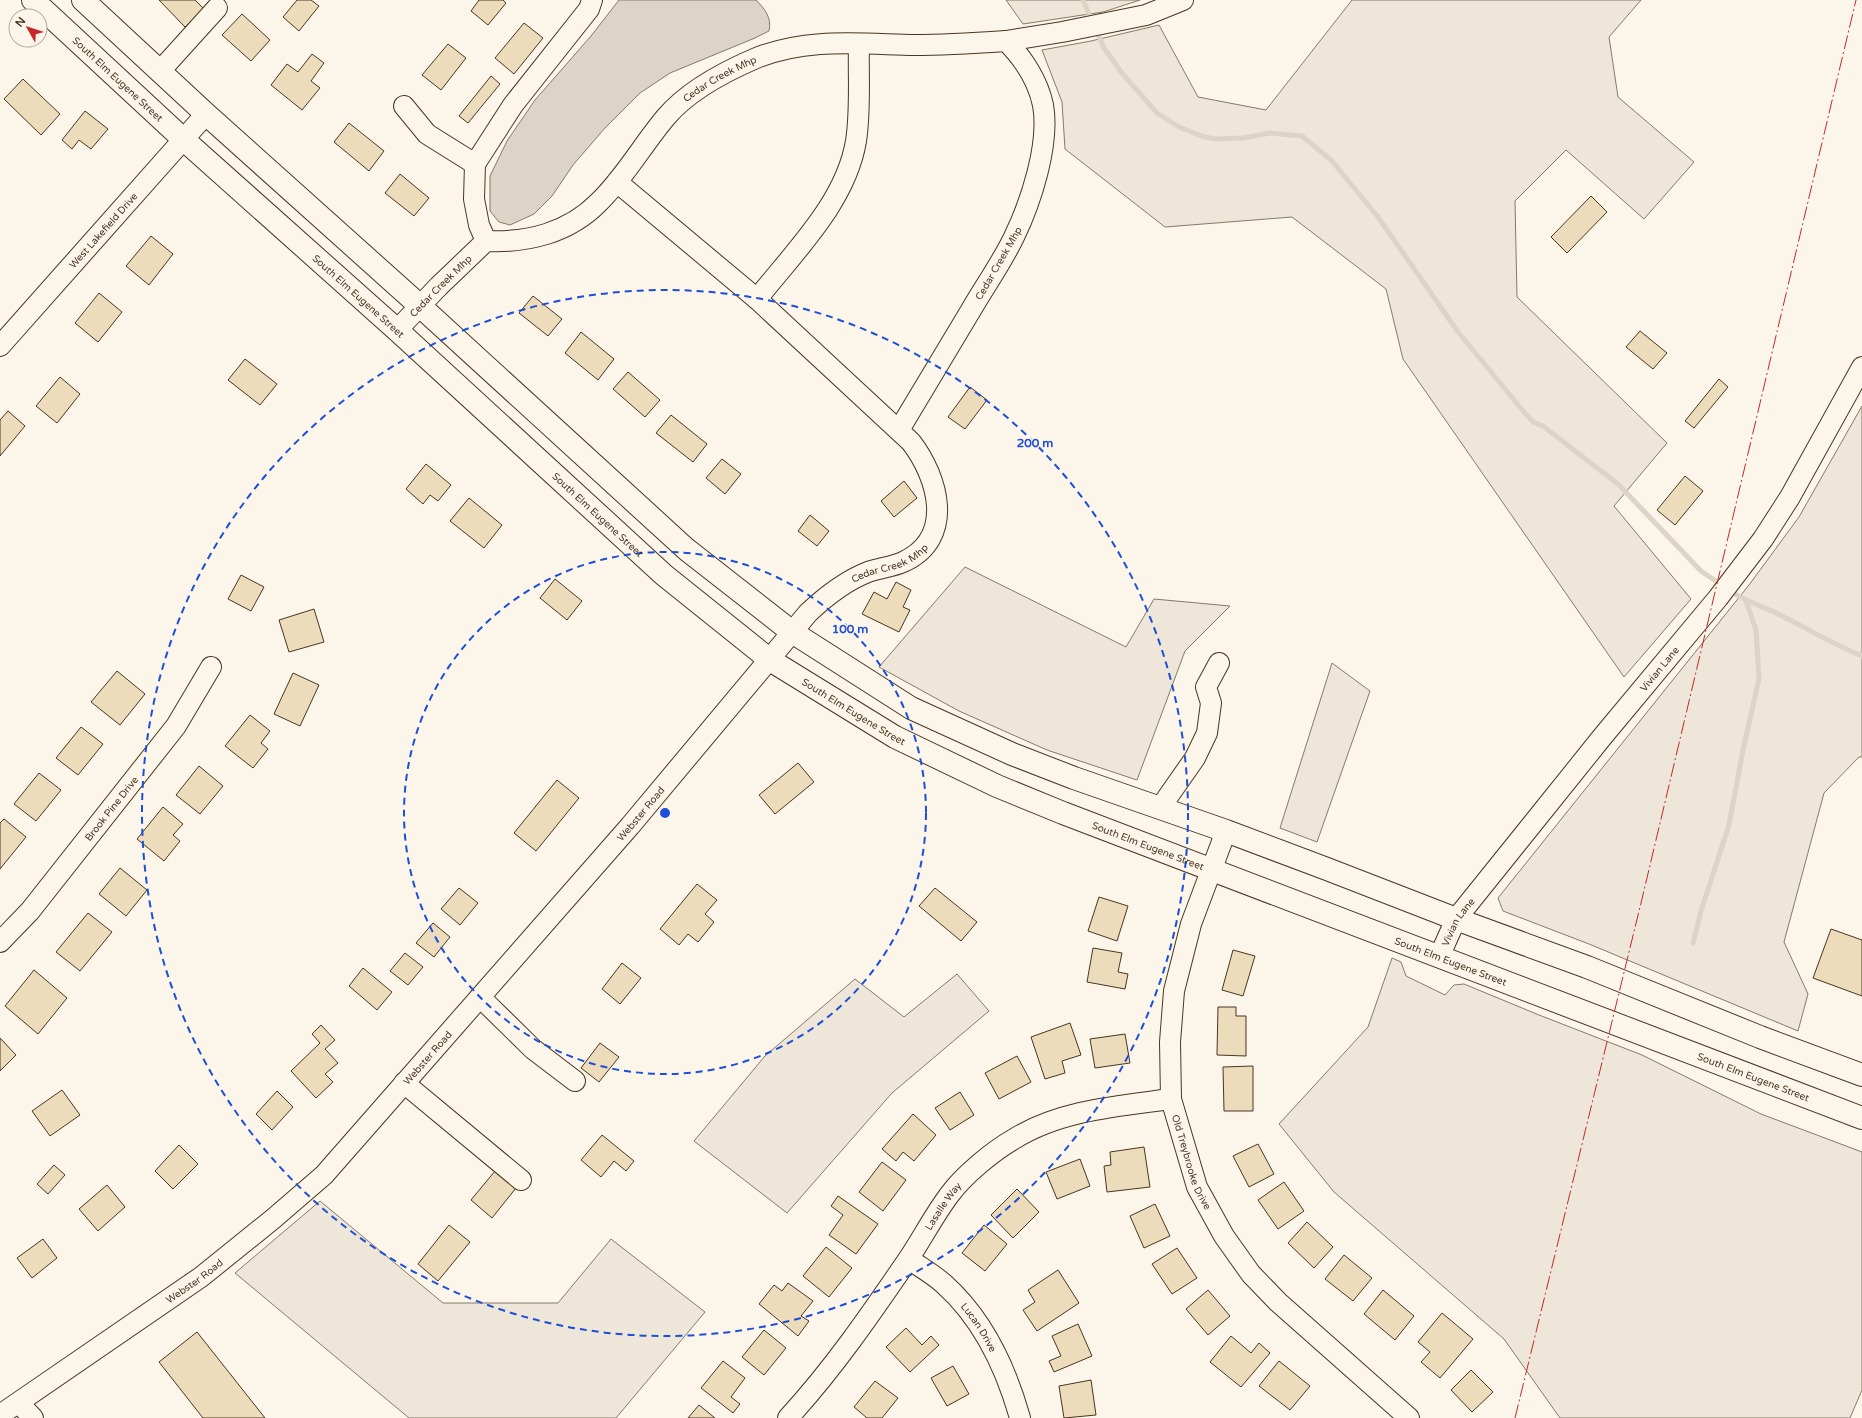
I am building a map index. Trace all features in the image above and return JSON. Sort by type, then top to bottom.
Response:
[{"type":"main road","name":"South Elm Eugene Street","points":[[33,0],[183,139],[397,330],[664,575],[770,660],[895,737],[997,786],[1439,957],[1862,1118]]},
{"type":"main road","points":[[83,0],[206,114],[686,549],[792,632],[918,711],[1012,754],[1074,778],[1226,831],[1456,919],[1587,967],[1760,1037],[1862,1075]]},
{"type":"street","points":[[486,241],[479,225],[474,199],[475,164],[513,105],[590,9],[592,0]]},
{"type":"street","name":"Cedar Creek Mhp","points":[[397,330],[419,306],[486,241],[504,242],[523,240],[559,229],[589,211],[599,203],[617,182],[667,116],[696,91],[754,59],[788,48],[824,43],[918,45],[1006,41],[1062,32],[1146,15],[1169,7],[1183,0]]},
{"type":"street","points":[[160,71],[217,8]]},
{"type":"street","name":"Cedar Creek Mhp","points":[[899,430],[1014,238],[1029,204],[1036,181],[1042,144],[1043,106],[1039,90],[1028,67],[1006,41]]},
{"type":"street","points":[[757,299],[830,207],[844,180],[856,141],[858,121],[859,44]]},
{"type":"street","points":[[404,106],[426,134],[475,164]]},
{"type":"street","name":"West Lakefield Drive","points":[[0,346],[206,114]]},
{"type":"street","name":"Cedar Creek Mhp","points":[[617,182],[757,299],[912,442],[921,455],[932,477],[935,488],[938,518],[928,541],[920,551],[904,562],[868,572],[840,586],[823,598],[792,632]]},
{"type":"street","name":"Vivian Lane","points":[[1439,957],[1456,919],[1603,736],[1718,598],[1763,539],[1790,497],[1862,367]]},
{"type":"street","name":"Webster Road","points":[[0,1415],[201,1277],[273,1219],[324,1175],[630,826],[792,632]]},
{"type":"street","points":[[1160,808],[1195,758],[1207,733],[1211,703],[1206,687],[1219,663]]},
{"type":"street","name":"Brook Pine Drive","points":[[0,942],[30,911],[176,726],[211,667]]},
{"type":"street","name":"Old Treybrooke Drive","points":[[1226,831],[1191,924],[1174,991],[1170,1042],[1171,1099],[1197,1187],[1224,1236],[1252,1274],[1278,1302],[1410,1418]]},
{"type":"street","points":[[480,997],[533,1049],[575,1081]]},
{"type":"street","points":[[404,1083],[521,1180]]},
{"type":"street","name":"Lasalle Way","points":[[788,1418],[850,1343],[909,1259],[950,1194],[982,1162],[1014,1139],[1047,1123],[1091,1111],[1171,1099]]},
{"type":"street","name":"Lucan Drive","points":[[909,1259],[943,1283],[964,1305],[988,1338],[1006,1375],[1020,1418]]},
{"type":"street","points":[[19,1403],[33,1418]]},
{"type":"shaded area","points":[[619,0],[756,0],[767,14],[770,26],[769,31],[755,38],[670,73],[640,93],[605,128],[573,165],[552,196],[534,214],[510,225],[499,222],[490,211],[490,176],[507,141],[535,100],[591,36]]},
{"type":"shaded area","points":[[1006,0],[1140,0],[1103,12],[1023,24]]},
{"type":"shaded area","points":[[1352,0],[1641,0],[1609,37],[1618,97],[1694,162],[1644,219],[1566,150],[1515,201],[1517,297],[1667,443],[1614,506],[1691,599],[1624,677],[1403,359],[1386,289],[1292,217],[1165,227],[1065,149],[1062,102],[1042,50],[1091,41],[1159,25],[1198,97],[1266,110]]},
{"type":"shaded area","points":[[1862,406],[1862,757],[1859,757],[1824,793],[1784,942],[1808,994],[1798,1031],[1589,944],[1503,911],[1498,898],[1749,585],[1799,517]]},
{"type":"shaded area","points":[[965,567],[1126,647],[1154,599],[1230,606],[1185,651],[1137,780],[1047,750],[959,711],[879,667]]},
{"type":"shaded area","points":[[1332,663],[1370,691],[1317,842],[1280,828]]},
{"type":"shaded area","points":[[1392,958],[1401,962],[1406,976],[1445,995],[1454,985],[1464,984],[1642,1055],[1761,1114],[1862,1152],[1862,1390],[1850,1418],[1560,1418],[1504,1339],[1334,1192],[1279,1124],[1368,1027]]},
{"type":"shaded area","points":[[957,974],[989,1011],[892,1093],[787,1213],[694,1141],[765,1056],[855,979],[904,1017]]},
{"type":"shaded area","points":[[320,1201],[443,1303],[558,1303],[611,1239],[705,1312],[616,1418],[409,1418],[235,1273]]},
{"type":"building","points":[[159,0],[195,0],[204,9],[185,27]]},
{"type":"building","points":[[297,0],[311,0],[319,6],[299,31],[283,17]]},
{"type":"building","points":[[479,0],[503,0],[506,3],[488,25],[471,11]]},
{"type":"building","points":[[242,14],[270,40],[251,61],[222,35]]},
{"type":"building","points":[[524,23],[543,38],[514,74],[495,58]]},
{"type":"building","points":[[448,44],[466,58],[441,90],[422,75]]},
{"type":"building","points":[[312,54],[324,63],[311,81],[320,88],[302,110],[271,85],[287,64],[298,72]]},
{"type":"building","points":[[491,76],[500,84],[468,123],[459,116]]},
{"type":"building","points":[[23,79],[60,114],[41,135],[4,99]]},
{"type":"building","points":[[85,111],[108,129],[91,149],[79,140],[72,149],[62,140]]},
{"type":"building","points":[[349,123],[384,151],[369,171],[334,142]]},
{"type":"building","points":[[400,174],[429,198],[414,216],[385,193]]},
{"type":"building","points":[[1591,196],[1607,212],[1567,253],[1551,237]]},
{"type":"building","points":[[151,236],[173,254],[149,285],[126,266]]},
{"type":"building","points":[[99,293],[122,312],[98,342],[75,323]]},
{"type":"building","points":[[533,296],[562,319],[548,336],[519,313]]},
{"type":"building","points":[[1640,331],[1667,353],[1653,369],[1626,347]]},
{"type":"building","points":[[581,332],[614,359],[598,380],[565,353]]},
{"type":"building","points":[[245,359],[277,384],[260,405],[228,380]]},
{"type":"building","points":[[628,372],[660,400],[645,417],[613,389]]},
{"type":"building","points":[[60,377],[80,394],[57,423],[36,406]]},
{"type":"building","points":[[1719,379],[1728,387],[1694,428],[1685,421]]},
{"type":"building","points":[[970,387],[987,400],[965,429],[948,417]]},
{"type":"building","points":[[8,411],[25,426],[0,456],[0,420]]},
{"type":"building","points":[[671,415],[707,444],[693,462],[656,433]]},
{"type":"building","points":[[722,459],[741,474],[725,494],[706,478]]},
{"type":"building","points":[[426,464],[451,485],[438,501],[430,495],[423,504],[406,489]]},
{"type":"building","points":[[1685,476],[1703,491],[1675,525],[1657,510]]},
{"type":"building","points":[[904,481],[917,498],[894,517],[881,501]]},
{"type":"building","points":[[469,498],[502,525],[484,548],[450,521]]},
{"type":"building","points":[[810,515],[829,531],[817,546],[798,531]]},
{"type":"building","points":[[241,575],[264,587],[251,611],[228,599]]},
{"type":"building","points":[[555,579],[582,601],[567,620],[540,598]]},
{"type":"building","points":[[896,582],[911,590],[903,607],[910,610],[899,632],[862,614],[874,592],[887,599]]},
{"type":"building","points":[[314,609],[324,642],[289,652],[279,620]]},
{"type":"building","points":[[117,671],[145,694],[120,725],[91,702]]},
{"type":"building","points":[[293,673],[319,685],[300,726],[274,714]]},
{"type":"building","points":[[250,715],[270,731],[261,743],[268,749],[253,768],[225,746]]},
{"type":"building","points":[[81,727],[103,744],[78,775],[56,758]]},
{"type":"building","points":[[798,763],[814,782],[775,814],[759,795]]},
{"type":"building","points":[[199,766],[223,786],[200,814],[176,795]]},
{"type":"building","points":[[39,773],[61,790],[36,821],[14,804]]},
{"type":"building","points":[[557,780],[579,798],[536,851],[514,833]]},
{"type":"building","points":[[163,807],[183,824],[173,835],[180,841],[164,861],[137,839]]},
{"type":"building","points":[[4,819],[26,837],[0,869],[0,823]]},
{"type":"building","points":[[120,868],[147,890],[126,916],[99,894]]},
{"type":"building","points":[[697,884],[717,900],[705,914],[714,922],[698,942],[688,934],[679,945],[660,929]]},
{"type":"building","points":[[459,888],[478,903],[460,925],[441,909]]},
{"type":"building","points":[[935,888],[977,922],[961,941],[919,906]]},
{"type":"building","points":[[1099,897],[1128,906],[1117,941],[1088,931]]},
{"type":"building","points":[[88,913],[112,932],[80,971],[56,952]]},
{"type":"building","points":[[433,923],[450,937],[434,957],[416,943]]},
{"type":"building","points":[[1831,929],[1862,940],[1862,996],[1813,978]]},
{"type":"building","points":[[1093,948],[1122,953],[1118,972],[1128,974],[1125,989],[1087,982]]},
{"type":"building","points":[[1233,950],[1255,956],[1243,996],[1222,990]]},
{"type":"building","points":[[405,953],[423,967],[408,985],[390,971]]},
{"type":"building","points":[[622,963],[641,978],[620,1004],[602,989]]},
{"type":"building","points":[[363,968],[392,992],[377,1010],[349,986]]},
{"type":"building","points":[[34,970],[67,998],[38,1034],[5,1006]]},
{"type":"building","points":[[1218,1007],[1236,1007],[1236,1016],[1246,1016],[1246,1056],[1217,1055]]},
{"type":"building","points":[[1070,1023],[1081,1055],[1062,1061],[1065,1073],[1045,1079],[1031,1037]]},
{"type":"building","points":[[321,1025],[335,1040],[325,1049],[338,1063],[325,1074],[333,1082],[316,1098],[291,1071],[320,1043],[312,1034]]},
{"type":"building","points":[[1125,1034],[1130,1063],[1095,1068],[1090,1039]]},
{"type":"building","points":[[0,1038],[16,1055],[0,1071]]},
{"type":"building","points":[[600,1043],[619,1057],[599,1082],[581,1068]]},
{"type":"building","points":[[1017,1056],[1031,1082],[999,1099],[985,1073]]},
{"type":"building","points":[[1253,1066],[1253,1111],[1224,1111],[1223,1067]]},
{"type":"building","points":[[62,1090],[80,1115],[50,1136],[32,1111]]},
{"type":"building","points":[[277,1091],[293,1107],[272,1130],[256,1114]]},
{"type":"building","points":[[960,1092],[974,1115],[950,1130],[935,1108]]},
{"type":"building","points":[[913,1114],[936,1135],[914,1161],[903,1152],[896,1161],[882,1149]]},
{"type":"building","points":[[602,1135],[634,1161],[626,1171],[614,1161],[601,1177],[581,1160]]},
{"type":"building","points":[[1258,1144],[1274,1174],[1249,1187],[1233,1156]]},
{"type":"building","points":[[179,1145],[198,1164],[173,1189],[155,1171]]},
{"type":"building","points":[[1144,1147],[1150,1187],[1107,1192],[1104,1166],[1111,1165],[1110,1152]]},
{"type":"building","points":[[1080,1159],[1090,1186],[1057,1199],[1046,1172]]},
{"type":"building","points":[[882,1162],[906,1180],[883,1211],[859,1192]]},
{"type":"building","points":[[54,1165],[65,1175],[48,1194],[37,1184]]},
{"type":"building","points":[[495,1171],[516,1188],[492,1218],[471,1200]]},
{"type":"building","points":[[1284,1182],[1304,1211],[1278,1229],[1258,1200]]},
{"type":"building","points":[[107,1185],[125,1207],[98,1231],[79,1209]]},
{"type":"building","points":[[1017,1189],[1039,1212],[1013,1238],[991,1215]]},
{"type":"building","points":[[838,1196],[878,1224],[856,1254],[829,1235],[843,1215],[831,1206]]},
{"type":"building","points":[[1155,1204],[1170,1236],[1144,1248],[1130,1216]]},
{"type":"building","points":[[1307,1222],[1333,1247],[1314,1268],[1288,1243]]},
{"type":"building","points":[[449,1225],[470,1242],[438,1281],[418,1264]]},
{"type":"building","points":[[984,1225],[1007,1244],[985,1271],[962,1253]]},
{"type":"building","points":[[43,1239],[57,1258],[32,1278],[17,1258]]},
{"type":"building","points":[[826,1247],[852,1268],[829,1297],[803,1276]]},
{"type":"building","points":[[1177,1248],[1197,1278],[1172,1294],[1152,1264]]},
{"type":"building","points":[[1344,1255],[1372,1278],[1353,1301],[1325,1279]]},
{"type":"building","points":[[1058,1270],[1079,1303],[1037,1331],[1023,1310],[1035,1302],[1028,1290]]},
{"type":"building","points":[[788,1283],[813,1301],[801,1316],[809,1321],[798,1336],[759,1304],[774,1285],[782,1291]]},
{"type":"building","points":[[1208,1290],[1230,1316],[1208,1335],[1186,1309]]},
{"type":"building","points":[[1383,1290],[1414,1316],[1395,1340],[1364,1314]]},
{"type":"building","points":[[1442,1313],[1473,1339],[1440,1378],[1421,1362],[1430,1352],[1418,1342]]},
{"type":"building","points":[[1078,1324],[1092,1356],[1054,1372],[1049,1361],[1061,1356],[1052,1336]]},
{"type":"building","points":[[906,1328],[922,1345],[931,1336],[939,1345],[910,1372],[886,1347]]},
{"type":"building","points":[[764,1330],[786,1348],[764,1375],[742,1357]]},
{"type":"building","points":[[197,1332],[265,1418],[203,1418],[159,1362]]},
{"type":"building","points":[[1231,1336],[1251,1353],[1259,1343],[1270,1353],[1241,1387],[1210,1362]]},
{"type":"building","points":[[723,1361],[745,1378],[731,1397],[740,1404],[733,1413],[701,1388]]},
{"type":"building","points":[[1279,1361],[1310,1386],[1290,1410],[1259,1386]]},
{"type":"building","points":[[953,1366],[969,1394],[947,1406],[931,1378]]},
{"type":"building","points":[[1471,1370],[1493,1392],[1472,1412],[1451,1390]]},
{"type":"building","points":[[1091,1380],[1096,1415],[1064,1418],[1059,1386]]},
{"type":"building","points":[[875,1381],[898,1398],[882,1418],[867,1418],[854,1407]]},
{"type":"building","points":[[699,1405],[715,1418],[688,1418]]},
{"type":"waterway","points":[[1083,0],[1092,21]]},
{"type":"waterway","points":[[1096,30],[1104,48],[1121,72],[1157,113],[1179,127],[1204,137],[1216,139],[1243,138],[1270,133],[1302,136],[1332,161],[1378,217],[1458,332],[1533,422],[1543,426],[1619,485],[1701,571],[1723,586]]},
{"type":"waterway","points":[[1729,590],[1746,600],[1776,613],[1862,656]]},
{"type":"waterway","points":[[1693,943],[1701,911],[1729,825],[1743,750],[1759,679],[1756,630],[1746,601]]},
{"type":"power","points":[[1515,1418],[1641,903],[1856,0]]}]
